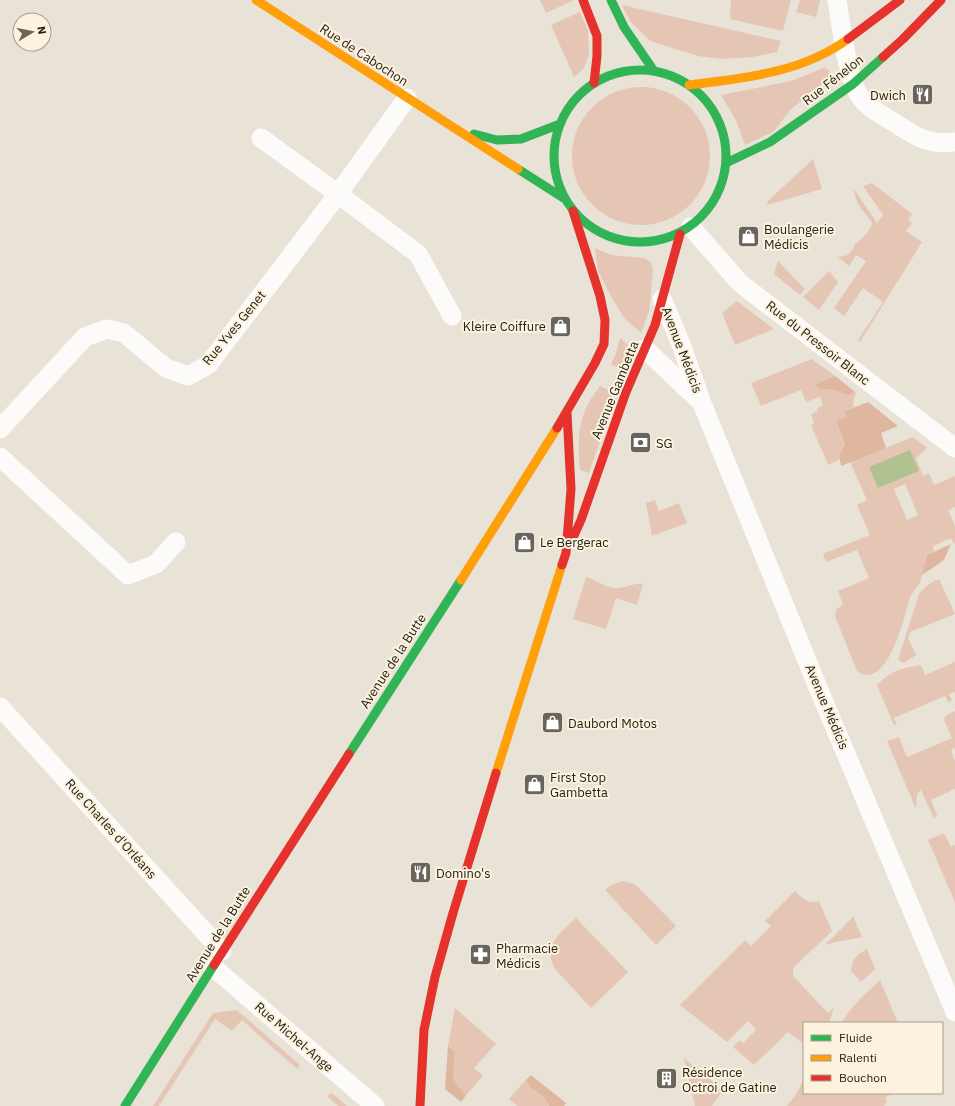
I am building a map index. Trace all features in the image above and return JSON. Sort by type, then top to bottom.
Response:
[{"type":"main road","name":"Rue de Cabochon","points":[[256,0],[565,199]]},
{"type":"main road","points":[[583,0],[597,36],[597,56],[594,83]]},
{"type":"main road","points":[[611,0],[624,27],[654,71]]},
{"type":"main road","name":"Rue Fénelon","points":[[689,85],[758,76],[788,69],[816,58],[844,42],[900,0]]},
{"type":"main road","name":"Rue Fénelon","points":[[726,163],[770,142],[853,84],[903,39],[941,0]]},
{"type":"main road","points":[[633,70],[654,71],[672,76],[689,85],[710,106],[724,133],[726,163],[723,182],[715,199],[705,214],[685,230],[652,242],[623,241],[595,230],[573,211],[565,199],[556,175],[554,149],[560,124],[568,108],[594,83],[613,74],[633,70]]},
{"type":"main road","name":"Rue de Cabochon","points":[[459,130],[497,140],[521,139],[560,124]]},
{"type":"main road","name":"Avenue de la Butte","points":[[125,1106],[222,951],[566,413],[595,363],[604,344],[605,320],[600,296],[573,211]]},
{"type":"main road","name":"Avenue Gambetta","points":[[566,553],[582,520],[626,392],[655,325],[685,230]]},
{"type":"main road","points":[[420,1106],[424,1030],[435,978],[453,913],[504,746],[566,553],[570,489],[566,413]]},
{"type":"street","points":[[837,0],[853,84],[861,98],[872,108],[916,136],[930,142],[955,142]]},
{"type":"street","name":"Rue Yves Genet","points":[[0,429],[86,337],[107,330],[124,333],[166,368],[188,376],[208,365],[338,194],[407,98]]},
{"type":"street","points":[[261,138],[418,254],[452,316]]},
{"type":"street","name":"Rue du Pressoir Blanc","points":[[685,230],[740,283],[955,448]]},
{"type":"street","name":"Avenue Médicis","points":[[662,299],[681,344],[701,401],[819,690],[955,1012]]},
{"type":"street","name":"Avenue Médicis","points":[[645,349],[701,401]]},
{"type":"street","points":[[0,458],[128,575],[156,564],[176,542]]},
{"type":"street","name":"Rue Charles d'Orléans","points":[[0,707],[222,951]]},
{"type":"street","name":"Rue Michel-Ange","points":[[213,967],[375,1106]]},
{"type":"shaded area","points":[[540,0],[574,0],[546,13]]},
{"type":"shaded area","points":[[731,0],[791,0],[783,31],[730,19]]},
{"type":"shaded area","points":[[800,0],[820,0],[816,17],[796,12]]},
{"type":"shaded area","points":[[622,5],[781,41],[777,52],[752,57],[721,59],[698,56],[650,41],[630,21]]},
{"type":"shaded area","points":[[580,12],[588,30],[589,55],[584,68],[574,77],[551,25]]},
{"type":"shaded area","points":[[824,68],[829,70],[829,77],[816,90],[791,109],[773,132],[745,145],[736,120],[721,95],[791,81]]},
{"type":"shaded area","points":[[648,87],[674,95],[685,102],[695,112],[705,129],[709,142],[709,170],[705,183],[695,200],[685,210],[668,220],[655,224],[634,225],[608,217],[597,210],[587,200],[577,183],[573,170],[572,149],[580,123],[587,112],[597,102],[614,92],[627,88]]},
{"type":"shaded area","points":[[813,159],[822,189],[767,205],[768,201]]},
{"type":"shaded area","points":[[872,183],[912,214],[908,220],[912,223],[906,231],[922,242],[860,342],[858,340],[883,302],[863,288],[844,316],[834,308],[866,261],[856,255],[849,266],[838,257],[847,255],[852,250],[855,244],[868,231],[872,222],[862,211],[854,189],[877,223],[883,215],[863,186]]},
{"type":"shaded area","points":[[595,248],[611,255],[644,258],[651,262],[653,270],[649,312],[641,333],[625,319],[614,302],[598,271]]},
{"type":"shaded area","points":[[778,261],[805,289],[800,295],[774,274]]},
{"type":"shaded area","points":[[829,271],[838,282],[819,310],[803,297]]},
{"type":"shaded area","points":[[737,301],[774,329],[735,345],[722,313]]},
{"type":"shaded area","points":[[620,338],[633,350],[625,372],[611,364]]},
{"type":"shaded area","points":[[812,359],[835,376],[816,384],[822,390],[830,389],[850,395],[854,391],[856,393],[853,401],[854,407],[845,411],[846,417],[836,421],[845,444],[839,455],[839,460],[828,465],[811,425],[814,423],[811,414],[818,411],[817,408],[823,406],[820,397],[806,402],[801,390],[761,406],[751,383]]},
{"type":"shaded area","points":[[835,376],[854,391],[850,395],[830,389],[822,390],[817,387],[816,384]]},
{"type":"shaded area","points":[[600,386],[616,394],[589,473],[580,470],[580,428],[584,412]]},
{"type":"shaded area","points":[[868,402],[898,426],[881,433],[886,448],[841,466],[839,455],[845,444],[836,421],[846,417],[845,411]]},
{"type":"shaded area","points":[[913,437],[927,448],[916,458],[923,476],[929,473],[934,485],[955,476],[955,507],[948,510],[955,526],[955,543],[954,544],[951,538],[933,546],[934,551],[927,555],[919,584],[910,597],[893,649],[886,662],[878,671],[868,675],[857,671],[835,616],[836,610],[843,604],[838,591],[869,578],[857,550],[826,562],[823,554],[870,535],[857,505],[867,500],[850,462]],"holes":[[[905,484],[918,515],[907,520],[894,489]]]},
{"type":"shaded area","points":[[910,450],[919,471],[878,488],[869,467]]},
{"type":"shaded area","points":[[655,500],[659,511],[679,503],[687,523],[652,536],[646,503]]},
{"type":"shaded area","points":[[951,544],[944,560],[922,575],[927,555]]},
{"type":"shaded area","points":[[586,577],[614,588],[643,584],[637,605],[616,598],[606,629],[573,619]]},
{"type":"shaded area","points":[[939,579],[955,614],[910,632],[908,638],[916,655],[904,663],[898,660],[919,594],[928,585]]},
{"type":"shaded area","points":[[955,662],[955,692],[949,694],[952,700],[948,702],[945,696],[894,718],[897,724],[894,725],[877,685],[892,673],[908,667],[921,665],[925,675]]},
{"type":"shaded area","points":[[955,711],[955,748],[951,750],[955,761],[955,789],[931,800],[937,815],[934,819],[921,790],[917,794],[916,809],[887,741],[899,737],[907,757],[952,738],[944,720],[945,716]]},
{"type":"shaded area","points":[[942,834],[945,835],[951,847],[955,845],[955,902],[928,840]]},
{"type":"shaded area","points":[[623,881],[634,884],[638,887],[676,926],[656,945],[605,890],[611,885]]},
{"type":"shaded area","points":[[795,891],[806,900],[812,902],[819,901],[832,931],[793,968],[793,976],[828,1013],[834,1008],[829,1022],[803,1022],[803,1043],[788,1032],[754,1065],[733,1047],[740,1040],[743,1043],[756,1030],[748,1021],[727,1042],[680,1005],[745,940],[751,946],[771,926],[765,921]]},
{"type":"shaded area","points":[[855,915],[854,919],[862,937],[825,945]]},
{"type":"shaded area","points":[[576,918],[628,972],[591,1008],[555,969],[552,961],[552,946],[555,940],[559,934]]},
{"type":"shaded area","points":[[867,949],[875,969],[861,982],[851,971],[855,958]]},
{"type":"shaded area","points":[[880,980],[898,1022],[842,1022],[854,1005]]},
{"type":"shaded area","points":[[455,1008],[496,1044],[474,1068],[483,1076],[466,1095],[453,1078],[455,1052],[448,1046]]},
{"type":"shaded area","points":[[237,1010],[300,1065],[297,1069],[242,1020],[232,1031],[215,1019],[159,1106],[153,1106],[213,1013]]},
{"type":"shaded area","points":[[448,1046],[455,1052],[453,1078],[466,1095],[461,1102],[445,1089]]},
{"type":"shaded area","points":[[684,1058],[723,1090],[712,1106],[695,1106]]},
{"type":"shaded area","points":[[531,1075],[566,1103],[564,1106],[549,1106],[544,1097],[531,1088],[526,1080]]},
{"type":"shaded area","points":[[526,1080],[531,1088],[544,1097],[549,1106],[517,1106],[509,1099]]},
{"type":"shaded area","points":[[803,1082],[803,1094],[890,1095],[885,1097],[887,1102],[884,1106],[787,1106]]},
{"type":"shaded area","points":[[332,1093],[347,1106],[338,1106],[327,1096]]},
{"type":"traffic: fast","points":[[611,0],[624,27],[654,71]]},
{"type":"traffic: fast","points":[[726,163],[770,142],[853,84],[883,57]]},
{"type":"traffic: fast","points":[[640,70],[657,72],[673,77],[688,85],[701,95],[711,108],[719,123],[724,139],[726,156],[724,173],[719,189],[711,204],[701,217],[688,227],[673,235],[657,240],[640,242],[623,240],[607,235],[592,227],[579,217],[569,204],[561,189],[556,173],[554,156],[556,139],[561,123],[569,108],[579,95],[592,85],[607,77],[623,72],[640,70]]},
{"type":"traffic: fast","points":[[474,134],[497,140],[521,139],[560,124]]},
{"type":"traffic: fast","points":[[518,169],[565,199]]},
{"type":"traffic: fast","points":[[349,754],[461,580]]},
{"type":"traffic: fast","points":[[125,1106],[214,965]]},
{"type":"traffic: slow","points":[[256,0],[518,169]]},
{"type":"traffic: slow","points":[[689,85],[731,80],[792,67],[811,60],[848,39]]},
{"type":"traffic: slow","points":[[461,580],[557,428]]},
{"type":"traffic: slow","points":[[496,773],[562,565]]},
{"type":"traffic: jam","points":[[583,0],[597,36],[597,56],[594,83]]},
{"type":"traffic: jam","points":[[848,39],[900,0]]},
{"type":"traffic: jam","points":[[883,57],[941,0]]},
{"type":"traffic: jam","points":[[557,428],[595,363],[604,344],[605,320],[600,296],[573,211]]},
{"type":"traffic: jam","points":[[572,540],[581,520],[626,392],[655,325],[680,234]]},
{"type":"traffic: jam","points":[[562,565],[566,553],[571,489],[567,413]]},
{"type":"traffic: jam","points":[[214,965],[349,754]]},
{"type":"traffic: jam","points":[[420,1106],[424,1030],[435,977],[496,773]]},
{"type":"place","name":"Dwich","points":[[922,95]]},
{"type":"place","name":"Boulangerie Médicis","points":[[749,236]]},
{"type":"place","name":"Kleire Coiffure","points":[[561,326]]},
{"type":"place","name":"SG","points":[[640,443]]},
{"type":"place","name":"Le Bergerac","points":[[525,542]]},
{"type":"place","name":"Daubord Motos","points":[[553,723]]},
{"type":"place","name":"First Stop Gambetta","points":[[535,784]]},
{"type":"place","name":"Domino's","points":[[421,873]]},
{"type":"place","name":"Pharmacie Médicis","points":[[481,955]]},
{"type":"place","name":"Résidence Octroi de Gatine","points":[[667,1079]]}]
